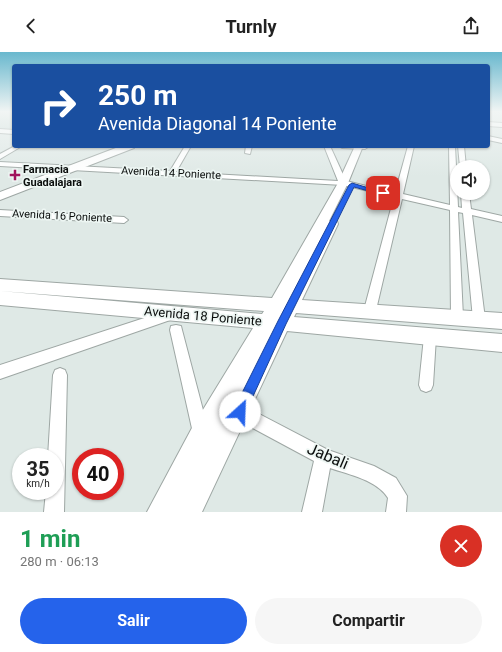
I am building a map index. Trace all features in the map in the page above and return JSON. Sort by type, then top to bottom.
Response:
[{"type":"main road","points":[[0,188],[108,148]]},
{"type":"main road","points":[[0,196],[125,148]]},
{"type":"street","points":[[490,139],[501,142]]},
{"type":"street","points":[[0,157],[16,148]]},
{"type":"street","points":[[172,173],[187,148]]},
{"type":"street","points":[[328,148],[347,184]]},
{"type":"street","points":[[161,512],[201,434],[279,314],[347,184],[361,148]]},
{"type":"street","points":[[370,310],[410,148]]},
{"type":"street","points":[[452,148],[457,317]]},
{"type":"street","points":[[462,148],[463,160]]},
{"type":"street","name":"Avenida 14 Poniente","points":[[0,164],[347,184],[398,197],[502,219]]},
{"type":"street","points":[[465,200],[479,319]]},
{"type":"street","name":"Avenida 16 Poniente","points":[[0,213],[124,220]]},
{"type":"street","name":"Avenida 18 Poniente","points":[[0,285],[279,314],[430,337],[502,343]]},
{"type":"street","name":"Avenida 18 Poniente","points":[[0,298],[175,322],[279,314],[370,310],[502,321]]},
{"type":"street","points":[[187,512],[240,412],[279,314]]},
{"type":"street","points":[[0,372],[175,322],[201,434]]},
{"type":"street","points":[[426,385],[430,337]]},
{"type":"street","points":[[54,512],[60,374]]},
{"type":"street","name":"Jabali","points":[[240,412],[324,457],[374,474],[390,484],[398,496],[396,512]]},
{"type":"street","points":[[312,512],[324,457]]},
{"type":"place","name":"Farmacia Guadalajara","points":[[15,175]]},
{"type":"route","points":[[240,412],[281,324],[352,185],[383,193]]}]
